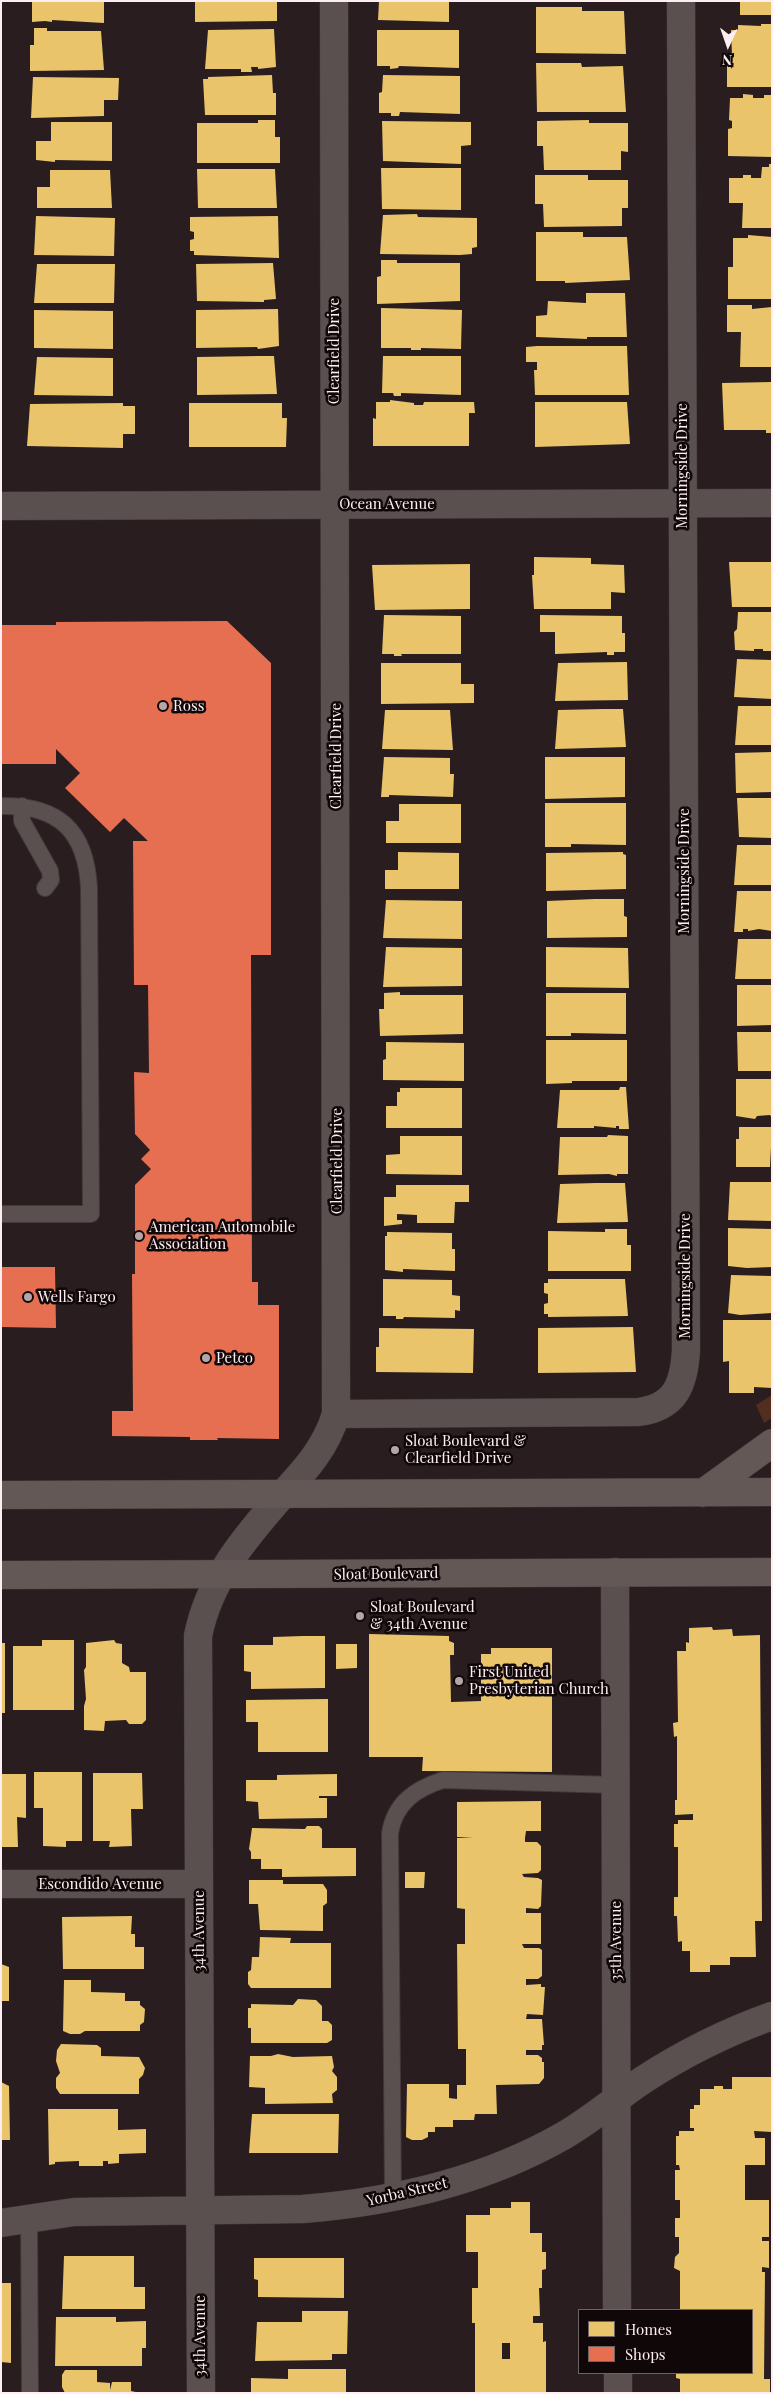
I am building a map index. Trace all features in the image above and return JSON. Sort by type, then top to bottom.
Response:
[{"type":"main road","points":[[703,1493],[772,1443]]},
{"type":"main road","points":[[1,1494],[772,1492]]},
{"type":"main road","name":"Sloat Boulevard","points":[[1,1575],[772,1572]]},
{"type":"street","name":"Clearfield Drive","points":[[283,1494],[314,1461],[332,1429],[336,1414],[334,1]]},
{"type":"street","name":"Morningside Drive","points":[[336,1414],[639,1412],[652,1410],[665,1404],[682,1381],[686,1350],[681,1]]},
{"type":"street","name":"Ocean Avenue","points":[[1,506],[772,503]]},
{"type":"street","name":"34th Avenue","points":[[200,2393],[197,1647],[206,1608],[221,1575],[243,1541],[283,1494]]},
{"type":"street","name":"35th Avenue","points":[[615,1572],[617,2309]]},
{"type":"street","name":"Escondido Avenue","points":[[1,1884],[199,1884]]},
{"type":"street","name":"Yorba Street","points":[[1,2223],[29,2217],[83,2211],[303,2209],[393,2197],[455,2181],[517,2159],[565,2135],[643,2080],[690,2053],[772,2016]]},
{"type":"street","points":[[618,2374],[618,2393]]},
{"type":"lane","points":[[1,806],[22,806],[43,810],[62,822],[77,840],[87,864],[89,888],[91,1214],[1,1214]]},
{"type":"lane","points":[[22,806],[22,822],[50,871],[51,880],[45,888]]},
{"type":"lane","points":[[393,2197],[390,1833],[393,1818],[400,1805],[426,1786],[443,1780],[616,1785]]},
{"type":"lane","points":[[29,2217],[30,2393]]},
{"type":"shaded area","points":[[772,1395],[772,1418],[764,1423],[756,1405]]},
{"type":"building: Homes","points":[[32,1],[104,1],[104,23],[52,20],[52,22],[32,22]]},
{"type":"building: Homes","points":[[195,1],[277,1],[277,21],[195,22]]},
{"type":"building: Homes","points":[[379,1],[449,1],[449,22],[378,20]]},
{"type":"building: Homes","points":[[740,1],[772,1],[772,15],[740,15]]},
{"type":"building: Homes","points":[[536,7],[582,7],[582,11],[624,11],[626,54],[536,53]]},
{"type":"building: Homes","points":[[761,24],[772,24],[772,87],[727,87],[727,61],[730,61],[732,56],[731,30],[738,30],[738,25],[761,26]]},
{"type":"building: Homes","points":[[34,28],[47,28],[47,31],[101,31],[104,70],[30,71],[30,45],[34,45]]},
{"type":"building: Homes","points":[[274,29],[276,67],[258,69],[258,67],[251,67],[252,72],[241,72],[241,69],[205,69],[208,30]]},
{"type":"building: Homes","points":[[377,30],[459,30],[459,68],[399,66],[398,68],[390,69],[390,66],[377,66]]},
{"type":"building: Homes","points":[[536,63],[581,63],[582,67],[623,66],[626,112],[537,112]]},
{"type":"building: Homes","points":[[272,75],[273,93],[276,93],[276,115],[205,115],[203,79],[208,79],[208,77]]},
{"type":"building: Homes","points":[[383,75],[460,76],[460,114],[400,112],[399,116],[391,116],[391,113],[379,113],[379,93],[382,92]]},
{"type":"building: Homes","points":[[33,77],[119,78],[118,100],[104,100],[104,116],[31,118]]},
{"type":"building: Homes","points":[[743,94],[753,95],[753,98],[764,98],[764,95],[772,95],[772,157],[728,156],[728,129],[732,128],[732,121],[729,120],[730,98],[743,98]]},
{"type":"building: Homes","points":[[258,120],[275,120],[275,137],[280,137],[280,163],[197,163],[197,123],[258,123]]},
{"type":"building: Homes","points":[[589,120],[589,123],[628,123],[628,152],[621,151],[621,170],[544,170],[543,146],[537,146],[537,121]]},
{"type":"building: Homes","points":[[382,121],[471,122],[471,145],[461,146],[461,164],[383,161]]},
{"type":"building: Homes","points":[[51,122],[112,122],[112,161],[55,160],[55,162],[36,160],[36,141],[51,141]]},
{"type":"building: Homes","points":[[769,164],[772,164],[772,228],[742,228],[743,203],[729,203],[729,178],[743,178],[743,175],[751,175],[751,178],[761,178],[762,167],[769,167]]},
{"type":"building: Homes","points":[[381,168],[461,168],[461,210],[382,209]]},
{"type":"building: Homes","points":[[197,169],[275,169],[277,208],[198,208]]},
{"type":"building: Homes","points":[[50,170],[110,170],[112,208],[37,208],[37,187],[50,187]]},
{"type":"building: Homes","points":[[535,175],[588,175],[588,180],[628,180],[628,208],[622,208],[622,226],[544,227],[543,204],[535,204]]},
{"type":"building: Homes","points":[[417,214],[418,217],[477,218],[477,247],[472,248],[472,254],[460,255],[380,254],[383,215]]},
{"type":"building: Homes","points":[[36,216],[115,218],[114,256],[34,255]]},
{"type":"building: Homes","points":[[278,216],[279,258],[194,255],[194,251],[190,251],[190,240],[194,239],[194,232],[190,231],[190,217]]},
{"type":"building: Homes","points":[[536,232],[583,232],[583,237],[627,237],[630,280],[565,283],[565,281],[536,281]]},
{"type":"building: Homes","points":[[748,235],[772,237],[772,299],[728,299],[728,267],[733,267],[733,238],[748,238]]},
{"type":"building: Homes","points":[[381,260],[397,260],[397,263],[460,263],[460,301],[377,304],[377,277],[381,276]]},
{"type":"building: Homes","points":[[273,263],[276,299],[264,300],[264,302],[197,301],[196,264]]},
{"type":"building: Homes","points":[[37,264],[115,264],[114,303],[34,303]]},
{"type":"building: Homes","points":[[586,293],[625,293],[627,337],[587,337],[587,339],[536,337],[536,316],[547,315],[548,301],[586,303]]},
{"type":"building: Homes","points":[[727,305],[752,305],[752,309],[772,307],[772,367],[740,367],[741,332],[727,332]]},
{"type":"building: Homes","points":[[381,308],[462,310],[461,349],[421,348],[421,350],[411,350],[411,348],[381,348]]},
{"type":"building: Homes","points":[[278,309],[279,346],[258,349],[257,347],[196,348],[196,310]]},
{"type":"building: Homes","points":[[34,310],[113,311],[113,349],[34,348]]},
{"type":"building: Homes","points":[[627,346],[629,395],[535,395],[534,370],[537,370],[537,362],[526,362],[526,347]]},
{"type":"building: Homes","points":[[274,356],[277,394],[197,395],[197,357]]},
{"type":"building: Homes","points":[[383,356],[461,356],[461,395],[401,393],[401,396],[394,396],[393,393],[382,393]]},
{"type":"building: Homes","points":[[37,357],[113,358],[113,396],[34,395]]},
{"type":"building: Homes","points":[[772,382],[772,433],[766,433],[766,430],[724,430],[722,383]]},
{"type":"building: Homes","points":[[390,400],[414,403],[414,405],[423,405],[424,402],[474,402],[475,413],[469,413],[469,446],[373,446],[373,418],[376,419],[376,402],[390,402]]},
{"type":"building: Homes","points":[[535,402],[627,402],[630,444],[535,447]]},
{"type":"building: Homes","points":[[123,403],[123,406],[135,406],[135,434],[123,434],[123,448],[27,446],[30,404]]},
{"type":"building: Homes","points":[[189,403],[282,403],[282,418],[287,418],[286,447],[189,447]]},
{"type":"building: Homes","points":[[534,557],[591,558],[591,564],[624,565],[625,593],[611,592],[611,609],[534,609],[532,575],[534,575]]},
{"type":"building: Homes","points":[[729,562],[772,562],[772,607],[732,607]]},
{"type":"building: Homes","points":[[470,564],[470,609],[375,610],[372,565]]},
{"type":"building: Homes","points":[[738,612],[772,612],[772,651],[763,651],[763,649],[754,649],[754,651],[735,650],[734,632],[737,629]]},
{"type":"building: Homes","points":[[384,615],[461,616],[461,654],[401,654],[402,656],[394,656],[394,654],[382,654]]},
{"type":"building: Homes","points":[[540,615],[622,616],[622,633],[625,633],[625,652],[614,652],[614,655],[607,655],[607,652],[555,654],[555,632],[540,632]]},
{"type":"building: Homes","points":[[737,659],[772,660],[772,699],[734,697]]},
{"type":"building: Homes","points":[[627,662],[628,700],[555,701],[558,663]]},
{"type":"building: Homes","points":[[381,663],[461,663],[461,684],[474,684],[474,703],[381,704]]},
{"type":"building: Homes","points":[[738,706],[772,706],[772,745],[735,745]]},
{"type":"building: Homes","points":[[623,709],[626,747],[555,749],[558,710]]},
{"type":"building: Homes","points":[[385,710],[450,710],[453,750],[382,749]]},
{"type":"building: Homes","points":[[772,752],[772,792],[736,793],[735,753]]},
{"type":"building: Homes","points":[[384,757],[450,758],[450,774],[454,774],[453,797],[389,795],[389,797],[381,797]]},
{"type":"building: Homes","points":[[545,757],[625,757],[625,797],[545,799]]},
{"type":"building: Homes","points":[[737,798],[772,798],[772,838],[739,837]]},
{"type":"building: Homes","points":[[545,803],[626,803],[626,845],[571,844],[571,847],[545,847]]},
{"type":"building: Homes","points":[[399,804],[461,804],[461,843],[386,843],[386,821],[399,821]]},
{"type":"building: Homes","points":[[737,845],[772,845],[772,885],[734,885]]},
{"type":"building: Homes","points":[[398,852],[459,853],[459,889],[385,889],[385,870],[398,870]]},
{"type":"building: Homes","points":[[623,852],[626,855],[626,889],[546,891],[546,853]]},
{"type":"building: Homes","points":[[737,891],[772,891],[772,931],[759,929],[748,931],[748,929],[743,929],[743,932],[734,932]]},
{"type":"building: Homes","points":[[624,899],[624,916],[627,917],[627,937],[547,938],[547,901]]},
{"type":"building: Homes","points":[[386,900],[462,901],[462,939],[383,938]]},
{"type":"building: Homes","points":[[738,939],[772,939],[772,979],[735,979]]},
{"type":"building: Homes","points":[[386,947],[462,948],[462,986],[383,987]]},
{"type":"building: Homes","points":[[546,947],[628,948],[629,988],[546,987]]},
{"type":"building: Homes","points":[[737,985],[772,985],[772,1025],[737,1026]]},
{"type":"building: Homes","points":[[400,992],[400,995],[463,995],[463,1034],[380,1036],[379,1009],[384,1009],[384,993]]},
{"type":"building: Homes","points":[[546,993],[626,993],[626,1034],[571,1033],[571,1036],[546,1036]]},
{"type":"building: Homes","points":[[737,1032],[772,1032],[772,1071],[738,1071]]},
{"type":"building: Homes","points":[[546,1040],[627,1040],[627,1081],[572,1081],[572,1083],[546,1084]]},
{"type":"building: Homes","points":[[386,1042],[464,1043],[464,1081],[383,1080],[383,1060],[386,1059]]},
{"type":"building: Homes","points":[[736,1079],[772,1079],[772,1118],[770,1115],[757,1116],[755,1119],[736,1116]]},
{"type":"building: Homes","points":[[620,1087],[626,1087],[629,1129],[619,1129],[619,1126],[616,1126],[616,1128],[594,1126],[594,1128],[557,1128],[560,1090],[619,1090]]},
{"type":"building: Homes","points":[[400,1088],[462,1088],[462,1128],[386,1128],[386,1106],[397,1106],[397,1092],[400,1092]]},
{"type":"building: Homes","points":[[739,1127],[772,1127],[770,1167],[736,1167],[736,1139],[739,1139]]},
{"type":"building: Homes","points":[[608,1135],[628,1136],[628,1174],[617,1174],[617,1176],[609,1174],[558,1175],[560,1137],[607,1137]]},
{"type":"building: Homes","points":[[400,1136],[462,1136],[462,1175],[386,1174],[386,1155],[400,1154]]},
{"type":"building: Homes","points":[[730,1182],[772,1182],[772,1221],[728,1220]]},
{"type":"building: Homes","points":[[625,1183],[628,1222],[557,1223],[560,1184]]},
{"type":"building: Homes","points":[[396,1185],[469,1185],[469,1202],[455,1202],[454,1223],[417,1223],[417,1215],[397,1214],[397,1220],[402,1220],[402,1224],[384,1226],[384,1197],[396,1197]]},
{"type":"building: Homes","points":[[728,1228],[772,1229],[772,1267],[747,1268],[728,1266]]},
{"type":"building: Homes","points":[[605,1229],[627,1229],[627,1245],[631,1245],[631,1271],[548,1271],[548,1231],[605,1232]]},
{"type":"building: Homes","points":[[387,1232],[452,1233],[452,1249],[455,1249],[455,1271],[403,1269],[403,1272],[385,1270],[385,1236],[387,1236]]},
{"type":"building: Homes","points":[[731,1275],[772,1276],[772,1313],[740,1315],[728,1313]]},
{"type":"building: Homes","points":[[383,1279],[452,1280],[452,1295],[460,1296],[460,1311],[455,1310],[455,1318],[404,1317],[403,1319],[396,1319],[396,1316],[383,1316]]},
{"type":"building: Homes","points":[[548,1279],[625,1279],[628,1316],[548,1317],[548,1314],[544,1314],[544,1304],[548,1303],[548,1294],[544,1293],[544,1283],[548,1283]]},
{"type":"building: Homes","points":[[723,1320],[772,1320],[772,1388],[754,1387],[754,1393],[729,1393],[729,1361],[723,1362]]},
{"type":"building: Homes","points":[[633,1327],[636,1372],[538,1373],[538,1328]]},
{"type":"building: Homes","points":[[379,1328],[474,1329],[473,1373],[376,1372],[376,1347],[379,1347]]},
{"type":"building: Homes","points":[[712,1627],[713,1630],[732,1629],[733,1636],[760,1635],[762,1921],[755,1921],[756,1957],[730,1957],[730,1965],[710,1965],[710,1972],[690,1972],[690,1951],[682,1951],[682,1941],[678,1942],[677,1916],[674,1916],[674,1897],[678,1897],[678,1847],[674,1847],[674,1824],[678,1824],[678,1820],[693,1820],[693,1814],[675,1815],[675,1800],[677,1800],[677,1736],[674,1737],[673,1723],[678,1722],[677,1651],[686,1651],[686,1642],[689,1643],[689,1628]]},
{"type":"building: Homes","points":[[369,1634],[449,1636],[449,1641],[454,1643],[454,1655],[450,1655],[451,1702],[481,1701],[481,1654],[491,1654],[491,1648],[552,1648],[552,1772],[422,1771],[423,1757],[369,1757]]},
{"type":"building: Homes","points":[[325,1636],[325,1688],[251,1689],[251,1672],[244,1671],[244,1645],[273,1645],[273,1637]]},
{"type":"building: Homes","points":[[42,1640],[74,1640],[74,1710],[13,1710],[13,1646],[42,1646]]},
{"type":"building: Homes","points":[[114,1640],[116,1643],[122,1644],[122,1663],[129,1667],[130,1672],[146,1672],[146,1720],[142,1724],[129,1724],[126,1720],[105,1721],[104,1731],[84,1730],[86,1643]]},
{"type":"building: Homes","points":[[1,1643],[5,1643],[5,1713],[1,1713]]},
{"type":"building: Homes","points":[[336,1644],[357,1644],[357,1668],[336,1669]]},
{"type":"building: Homes","points":[[328,1699],[328,1752],[258,1752],[258,1722],[246,1722],[246,1700]]},
{"type":"building: Homes","points":[[34,1772],[82,1772],[82,1841],[66,1841],[66,1847],[43,1846],[43,1808],[34,1808]]},
{"type":"building: Homes","points":[[93,1773],[142,1773],[143,1809],[131,1809],[132,1846],[109,1847],[110,1841],[93,1841]]},
{"type":"building: Homes","points":[[1,1774],[26,1774],[26,1818],[17,1817],[18,1847],[1,1847]]},
{"type":"building: Homes","points":[[337,1774],[337,1796],[319,1796],[319,1798],[327,1798],[327,1818],[259,1819],[258,1802],[246,1801],[246,1780],[277,1780],[277,1775]]},
{"type":"building: Homes","points":[[541,1801],[541,1831],[526,1831],[525,1842],[537,1842],[541,1846],[541,1870],[538,1873],[522,1874],[524,1877],[542,1880],[541,1906],[538,1909],[526,1908],[526,1913],[541,1913],[541,1944],[522,1944],[524,1948],[539,1948],[542,1950],[542,1976],[538,1979],[526,1979],[526,1985],[541,1984],[541,1987],[545,1987],[543,2015],[527,2014],[526,2019],[542,2019],[544,2045],[542,2045],[542,2050],[526,2050],[526,2055],[538,2055],[542,2058],[542,2062],[544,2062],[544,2078],[539,2084],[496,2085],[497,2114],[475,2114],[474,2120],[453,2120],[453,2127],[435,2127],[435,2132],[428,2132],[428,2137],[422,2140],[412,2140],[406,2137],[407,2084],[449,2084],[449,2098],[457,2099],[457,2085],[466,2085],[466,2049],[458,2049],[457,1944],[465,1944],[465,1909],[457,1908],[457,1838],[473,1837],[457,1837],[457,1802]]},
{"type":"building: Homes","points":[[307,1826],[319,1826],[322,1829],[322,1848],[356,1848],[356,1876],[282,1877],[282,1869],[261,1869],[261,1859],[251,1859],[249,1849],[252,1828],[305,1829]]},
{"type":"building: Homes","points":[[405,1872],[425,1872],[424,1888],[405,1888]]},
{"type":"building: Homes","points":[[249,1880],[283,1880],[283,1884],[323,1884],[327,1890],[327,1903],[323,1906],[323,1931],[260,1930],[258,1904],[249,1904]]},
{"type":"building: Homes","points":[[132,1916],[131,1934],[135,1934],[135,1947],[144,1947],[144,1969],[63,1969],[62,1917]]},
{"type":"building: Homes","points":[[260,1937],[291,1938],[290,1943],[331,1943],[331,1988],[251,1988],[248,1984],[248,1972],[251,1970],[252,1957],[259,1957]]},
{"type":"building: Homes","points":[[1,1964],[9,1967],[9,2001],[1,2001]]},
{"type":"building: Homes","points":[[64,1980],[91,1980],[91,1992],[125,1993],[125,2001],[140,2001],[140,2005],[145,2009],[144,2022],[140,2025],[140,2031],[85,2031],[80,2034],[70,2034],[63,2031]]},
{"type":"building: Homes","points":[[298,1999],[316,2000],[322,2006],[322,2021],[328,2021],[332,2025],[332,2040],[327,2043],[251,2043],[251,2028],[248,2028],[248,2008],[251,2008],[251,2004],[293,2005]]},
{"type":"building: Homes","points":[[61,2044],[97,2045],[101,2048],[101,2056],[139,2057],[145,2068],[143,2075],[139,2079],[139,2094],[60,2094],[56,2088],[56,2078],[60,2073],[56,2061],[57,2050]]},
{"type":"building: Homes","points":[[278,2054],[293,2057],[332,2056],[334,2067],[332,2071],[337,2077],[337,2090],[332,2094],[333,2103],[265,2104],[265,2088],[249,2087],[250,2056]]},
{"type":"building: Homes","points":[[732,2077],[772,2077],[772,2132],[754,2131],[755,2138],[765,2138],[765,2165],[745,2165],[745,2200],[769,2200],[769,2237],[762,2237],[762,2241],[769,2241],[769,2268],[762,2267],[762,2272],[765,2272],[764,2379],[770,2379],[770,2393],[680,2393],[680,2379],[676,2378],[676,2374],[753,2374],[753,2309],[680,2309],[680,2271],[674,2268],[675,2257],[679,2253],[679,2237],[675,2237],[675,2218],[680,2218],[680,2200],[675,2200],[675,2170],[680,2170],[679,2165],[676,2165],[676,2136],[679,2136],[679,2131],[694,2131],[694,2128],[690,2128],[690,2109],[694,2109],[694,2105],[700,2105],[700,2089],[714,2089],[714,2086],[723,2086],[723,2089],[732,2089]]},
{"type":"building: Homes","points":[[1,2082],[9,2086],[10,2140],[1,2140]]},
{"type":"building: Homes","points":[[48,2109],[118,2109],[118,2130],[146,2129],[146,2153],[119,2154],[119,2163],[108,2164],[108,2161],[103,2161],[103,2166],[79,2166],[79,2161],[55,2162],[55,2164],[49,2165]]},
{"type":"building: Homes","points":[[252,2114],[339,2114],[338,2153],[249,2153]]},
{"type":"building: Homes","points":[[511,2202],[530,2202],[530,2233],[542,2233],[542,2252],[546,2252],[546,2269],[542,2270],[542,2288],[539,2288],[540,2316],[533,2316],[533,2323],[543,2323],[543,2342],[546,2341],[546,2393],[475,2393],[475,2323],[472,2323],[472,2288],[478,2288],[478,2252],[466,2252],[466,2215],[490,2215],[490,2208],[511,2208]],"holes":[[[502,2343],[510,2343],[510,2359],[502,2359]]]},
{"type":"building: Homes","points":[[64,2256],[134,2256],[134,2287],[145,2287],[145,2309],[62,2309]]},
{"type":"building: Homes","points":[[254,2258],[344,2258],[344,2298],[258,2297],[258,2280],[254,2279]]},
{"type":"building: Homes","points":[[1,2283],[11,2283],[11,2363],[1,2362]]},
{"type":"building: Homes","points":[[302,2311],[348,2311],[347,2354],[332,2354],[332,2360],[255,2361],[257,2322],[302,2322]]},
{"type":"building: Homes","points":[[56,2317],[116,2317],[116,2322],[146,2321],[146,2348],[142,2348],[142,2366],[55,2366]]},
{"type":"building: Homes","points":[[288,2369],[346,2369],[346,2393],[251,2393],[251,2378],[288,2379]]},
{"type":"building: Homes","points":[[65,2370],[97,2370],[97,2382],[110,2383],[110,2390],[112,2382],[131,2382],[131,2391],[140,2393],[65,2393],[62,2387],[62,2375]]},
{"type":"building: Shops","points":[[227,621],[271,663],[271,955],[251,955],[252,1282],[258,1282],[258,1305],[279,1305],[279,1439],[217,1438],[218,1440],[190,1440],[190,1437],[112,1436],[112,1411],[133,1411],[132,1274],[135,1274],[135,1185],[151,1169],[141,1159],[150,1150],[135,1134],[134,1072],[149,1073],[148,985],[134,985],[133,841],[148,841],[124,818],[110,832],[65,788],[80,773],[56,749],[56,764],[1,764],[1,625],[56,625],[56,622]]},
{"type":"building: Shops","name":"Wells Fargo","points":[[1,1267],[55,1267],[56,1328],[1,1327]]},
{"type":"place","name":"Ross","points":[[163,706]]},
{"type":"place","name":"American Automobile Association","points":[[139,1236]]},
{"type":"place","name":"Wells Fargo","points":[[28,1297]]},
{"type":"place","name":"Petco","points":[[206,1358]]},
{"type":"place","name":"Sloat Boulevard & Clearfield Drive","points":[[395,1450]]},
{"type":"place","name":"Sloat Boulevard & 34th Avenue","points":[[360,1616]]},
{"type":"place","name":"First United Presbyterian Church","points":[[459,1681]]}]
